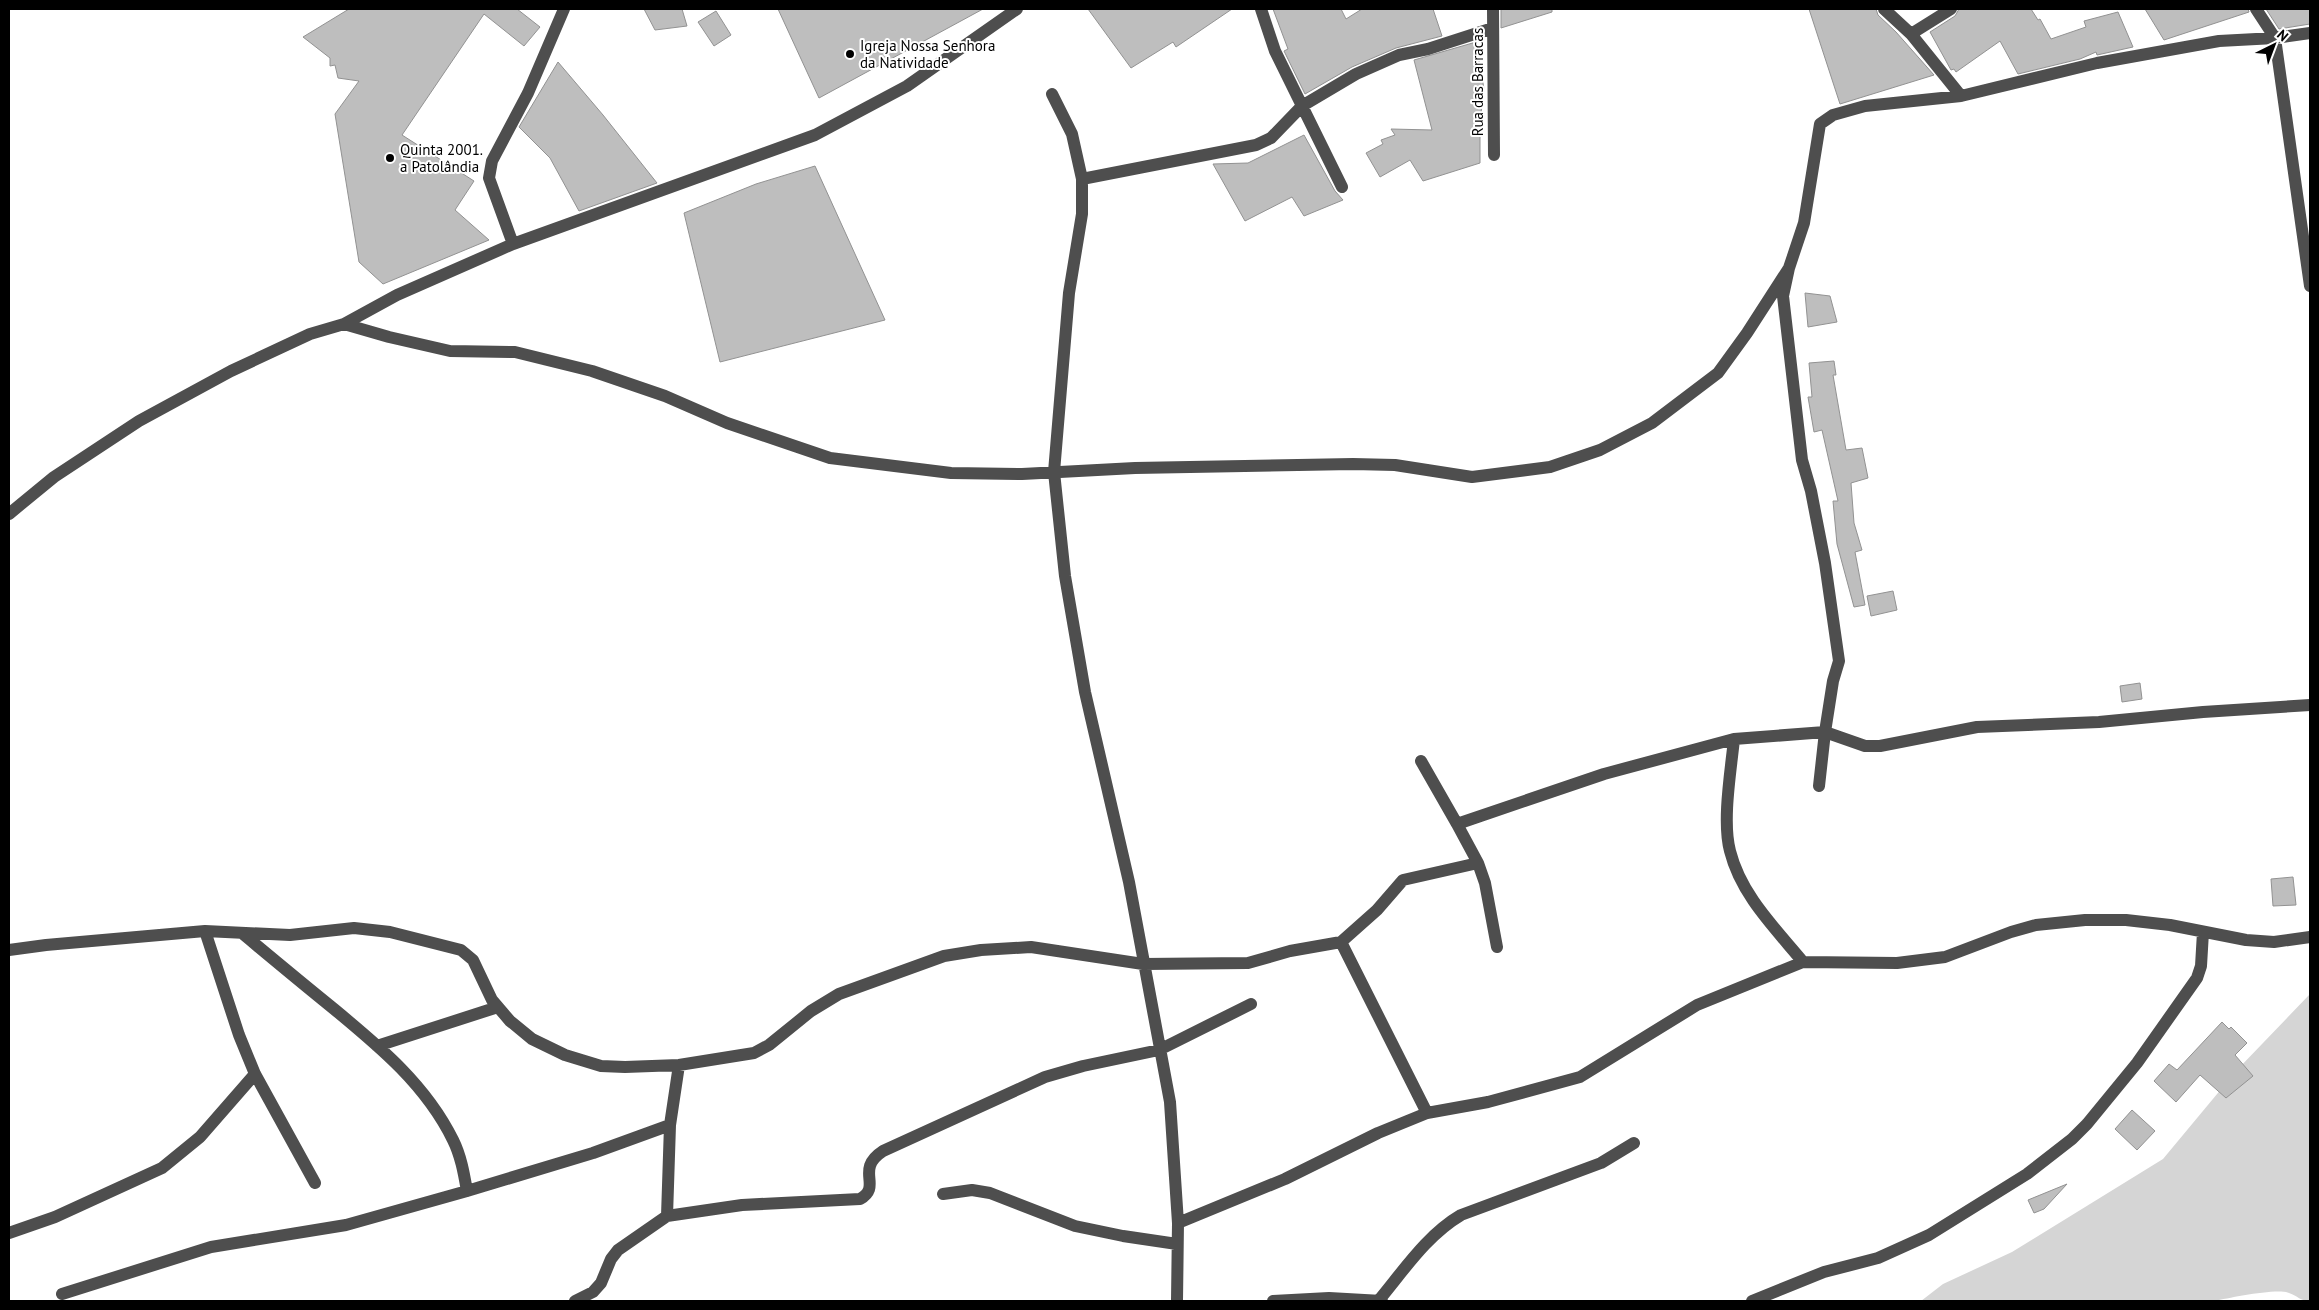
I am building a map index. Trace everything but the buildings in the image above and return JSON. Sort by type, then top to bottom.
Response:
[{"type":"street","points":[[513,244],[489,178],[492,161],[528,93],[564,9]]},
{"type":"street","points":[[9,514],[54,477],[139,421],[231,371],[310,334],[344,324],[397,295],[513,244],[815,135],[907,86],[1017,9]]},
{"type":"street","points":[[1260,9],[1275,51],[1342,187]]},
{"type":"street","name":"Rua das Barracas","points":[[1494,9],[1494,155]]},
{"type":"street","points":[[1884,9],[1911,34],[1961,96]]},
{"type":"street","points":[[1911,34],[1951,9]]},
{"type":"street","points":[[2256,9],[2275,38],[2310,286]]},
{"type":"street","points":[[1082,179],[1256,145],[1271,138],[1302,106],[1356,74],[1399,55],[1428,49],[1493,28]]},
{"type":"street","points":[[1819,786],[1833,681],[1839,661],[1825,563],[1811,492],[1802,460],[1783,296],[1789,268],[1804,223],[1820,124],[1833,115],[1865,106],[1961,96],[2097,63],[2219,41],[2275,38],[2310,33]]},
{"type":"street","points":[[1052,94],[1072,134],[1082,179],[1082,214],[1069,293],[1054,472],[1065,576],[1085,692],[1129,882],[1170,1102],[1178,1223],[1177,1301]]},
{"type":"street","points":[[344,324],[450,351],[515,352],[592,371],[665,396],[728,422],[830,458],[951,473],[1396,464],[1472,477],[1550,467],[1600,450],[1652,422],[1718,374],[1789,268]]},
{"type":"street","points":[[1457,824],[1604,774],[1734,739],[1825,732],[1865,746],[1880,746],[1977,727],[2099,722],[2203,712],[2310,705]]},
{"type":"street","points":[[1734,739],[1728,820],[1729,850],[1740,879],[1753,902],[1803,962]]},
{"type":"street","points":[[1421,761],[1478,863],[1485,883],[1497,947]]},
{"type":"street","points":[[9,950],[205,931],[290,935],[354,928],[390,932],[461,950],[473,960],[492,1000],[498,1007],[532,1039],[565,1055],[601,1066],[625,1068],[679,1065],[754,1052],[769,1045],[812,1011],[839,994],[944,956],[980,950],[1030,948],[1143,964],[1248,963],[1341,942],[1377,910],[1403,880],[1478,863]]},
{"type":"street","points":[[1178,1223],[1285,1179],[1378,1133],[1427,1113],[1488,1102],[1580,1077],[1697,1005],[1803,962],[1897,963],[1945,957],[2011,932],[2036,925],[2085,920],[2126,920],[2170,925],[2274,942],[2310,937]]},
{"type":"street","points":[[205,931],[239,1035],[256,1074],[315,1183]]},
{"type":"street","points":[[1752,1301],[1824,1272],[1878,1258],[1929,1235],[2027,1174],[2072,1139],[2137,1063],[2197,978],[2201,966],[2204,932]]},
{"type":"street","points":[[243,934],[409,1075],[437,1111],[454,1140],[468,1191]]},
{"type":"street","points":[[1341,942],[1427,1113]]},
{"type":"street","points":[[575,1301],[593,1292],[601,1282],[611,1259],[618,1250],[667,1216],[742,1205],[860,1199],[867,1195],[870,1189],[869,1165],[874,1157],[883,1150],[1045,1077],[1083,1066],[1159,1050],[1251,1004]]},
{"type":"street","points":[[377,1046],[498,1007]]},
{"type":"street","points":[[667,1216],[670,1125],[679,1065]]},
{"type":"street","points":[[9,1233],[55,1217],[162,1168],[200,1137],[256,1074]]},
{"type":"street","points":[[62,1294],[211,1247],[346,1225],[576,1159],[670,1125]]},
{"type":"street","points":[[1273,1301],[1304,1299],[1380,1301],[1430,1238],[1444,1224],[1461,1215],[1601,1163],[1634,1143]]},
{"type":"street","points":[[943,1194],[972,1190],[990,1194],[1075,1226],[1123,1236],[1177,1244]]},
{"type":"shaded area","points":[[2310,994],[2310,1301],[2289,1293],[2274,1292],[2215,1301],[1921,1301],[1943,1284],[2012,1252],[2163,1159],[2237,1070]]},
{"type":"place","name":"Igreja Nossa Senhora da Natividade","points":[[850,54]]},
{"type":"place","name":"Quinta 2001. a Patolândia","points":[[390,158]]}]
